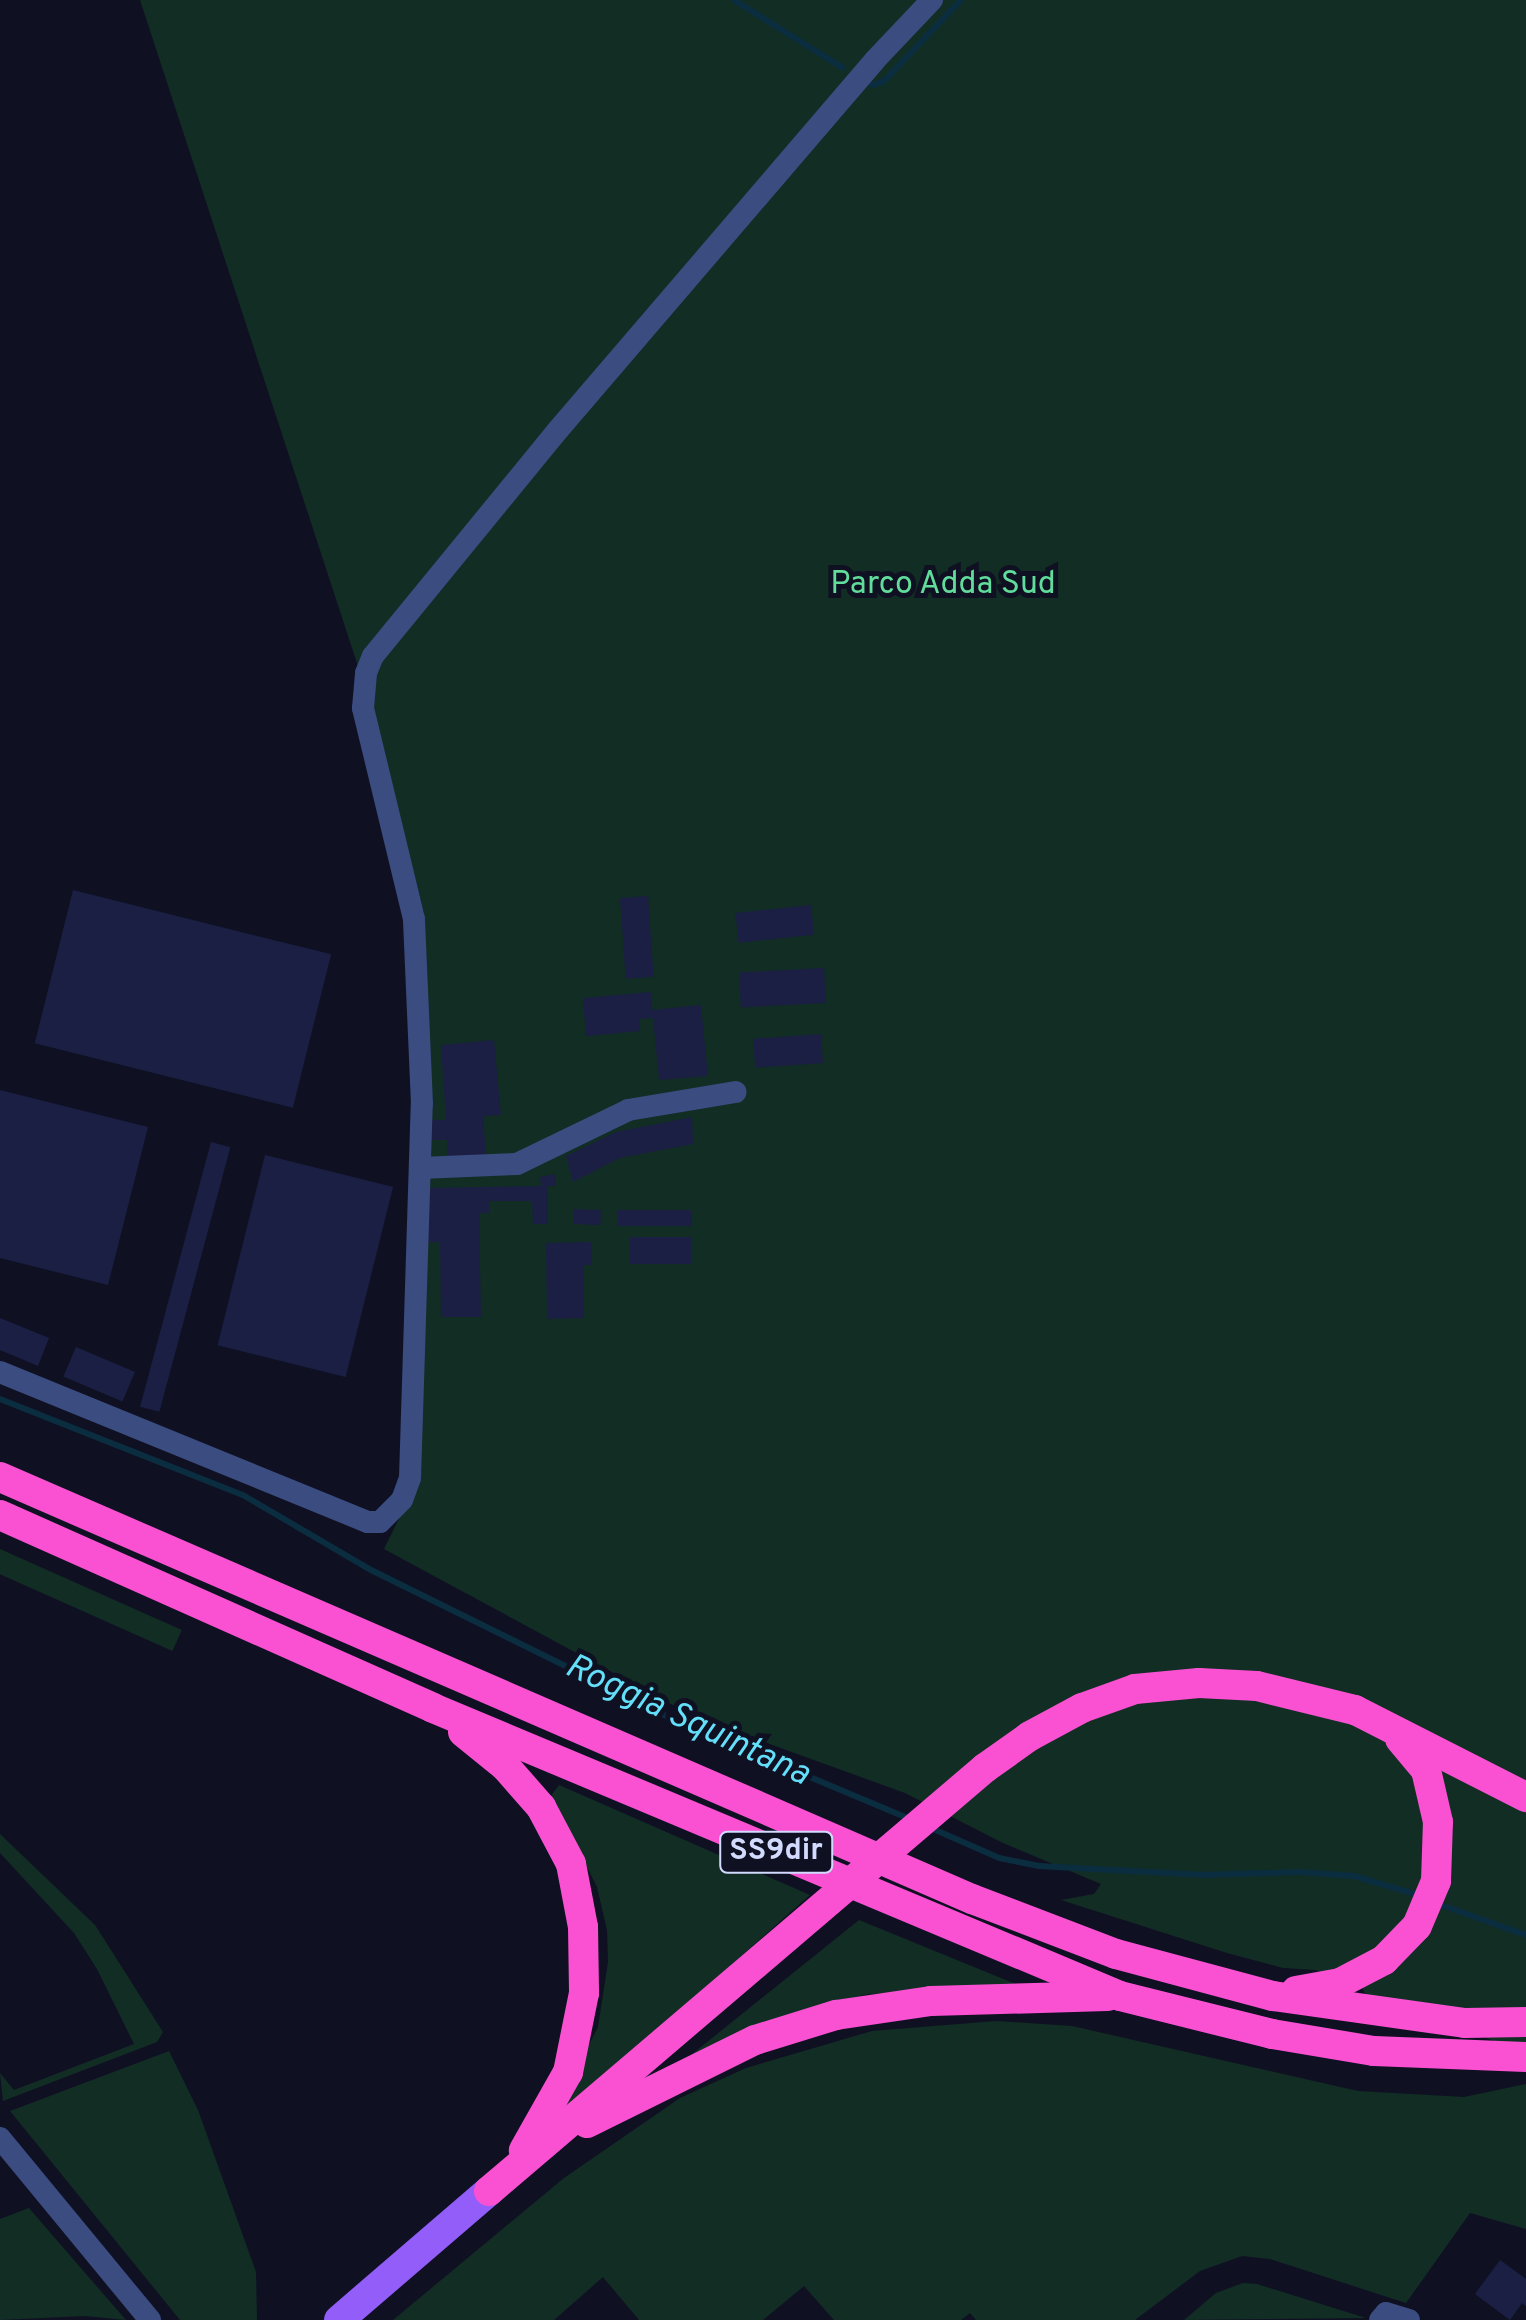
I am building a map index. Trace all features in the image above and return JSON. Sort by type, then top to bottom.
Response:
[{"type":"highway","name":"SS9dir","points":[[0,1477],[972,1899],[1116,1954],[1273,1996],[1465,2024],[1526,2022]]},
{"type":"highway","name":"SS9dir","points":[[0,1515],[433,1708],[1120,1996],[1272,2034],[1374,2051],[1526,2056]]},
{"type":"highway","points":[[489,2191],[985,1768],[1030,1736],[1082,1708],[1135,1689],[1199,1682],[1257,1686],[1304,1695],[1355,1710],[1526,1797]]},
{"type":"highway","points":[[433,1708],[506,1766],[542,1807],[571,1864],[584,1927],[584,1993],[568,2072],[531,2142],[489,2191]]},
{"type":"highway","points":[[1273,1996],[1340,1983],[1384,1960],[1418,1926],[1436,1880],[1438,1822],[1426,1770],[1392,1730]]},
{"type":"highway","points":[[542,2146],[755,2040],[836,2015],[931,2001],[1120,1996]]},
{"type":"main road","points":[[339,2320],[489,2191]]},
{"type":"street","points":[[0,1372],[368,1522],[380,1522],[402,1500],[410,1478],[420,1168],[414,918],[364,708],[362,690],[373,656],[558,430],[875,60],[932,0]]},
{"type":"street","points":[[420,1168],[517,1164],[628,1110],[736,1092]]},
{"type":"street","points":[[0,2138],[150,2320]]},
{"type":"street","points":[[1383,2317],[1409,2320]]},
{"type":"green space","name":"Parco Adda Sud","points":[[140,0],[1526,0],[1526,2054],[1387,1998],[1366,1995],[1362,1988],[1316,1970],[1283,1968],[1227,1953],[1061,1900],[1094,1894],[1101,1884],[1003,1843],[905,1793],[695,1717],[384,1549],[416,1484],[430,1103],[424,913],[371,706]]},
{"type":"green space","points":[[0,1549],[182,1630],[172,1651],[0,1574]]},
{"type":"green space","points":[[559,1785],[810,1895],[564,2113],[557,2107],[598,2027],[608,1962],[607,1930],[597,1887],[551,1796]]},
{"type":"green space","points":[[0,1834],[95,1925],[163,2032],[157,2042],[3,2101],[0,2073],[14,2090],[134,2044],[97,1969],[74,1933],[0,1853]]},
{"type":"green space","points":[[859,1920],[1028,1989],[868,1994],[812,2008],[676,2067]]},
{"type":"green space","points":[[996,2021],[1072,2026],[1358,2091],[1464,2097],[1526,2084],[1526,2229],[1470,2213],[1406,2303],[1270,2259],[1242,2256],[1200,2271],[1135,2320],[976,2320],[970,2313],[961,2320],[834,2320],[804,2286],[763,2320],[639,2320],[603,2277],[554,2320],[393,2320],[564,2178],[680,2098],[746,2068],[872,2031]]},
{"type":"green space","points":[[169,2051],[198,2110],[256,2272],[257,2320],[180,2320],[10,2111]]},
{"type":"green space","points":[[29,2208],[126,2320],[85,2316],[0,2320],[0,2219]]},
{"type":"green space","points":[[1243,2283],[1366,2318],[1184,2320],[1216,2293]]},
{"type":"building","points":[[73,890],[331,954],[293,1108],[35,1043]]},
{"type":"building","points":[[648,896],[654,977],[626,979],[620,898]]},
{"type":"building","points":[[811,905],[814,935],[739,943],[735,913]]},
{"type":"building","points":[[824,968],[826,1003],[741,1007],[739,972]]},
{"type":"building","points":[[651,992],[652,1010],[701,1005],[708,1076],[659,1080],[653,1018],[639,1019],[640,1031],[586,1036],[583,998]]},
{"type":"building","points":[[821,1034],[823,1063],[755,1068],[753,1039]]},
{"type":"building","points":[[494,1040],[501,1115],[483,1116],[486,1155],[448,1158],[447,1140],[432,1140],[432,1120],[446,1120],[441,1045]]},
{"type":"building","points":[[0,1090],[148,1127],[108,1285],[0,1258]]},
{"type":"building","points":[[692,1117],[693,1144],[620,1158],[573,1182],[566,1156],[616,1132]]},
{"type":"building","points":[[211,1142],[230,1147],[159,1412],[140,1407]]},
{"type":"building","points":[[265,1155],[393,1187],[346,1377],[218,1345]]},
{"type":"building","points":[[556,1174],[556,1186],[548,1186],[548,1224],[533,1224],[532,1201],[489,1201],[489,1213],[479,1213],[481,1317],[441,1317],[440,1242],[428,1242],[427,1188],[541,1186],[540,1177]]},
{"type":"building","points":[[574,1209],[601,1210],[600,1225],[573,1224]]},
{"type":"building","points":[[618,1210],[692,1210],[692,1226],[618,1226]]},
{"type":"building","points":[[630,1237],[691,1237],[691,1264],[630,1264]]},
{"type":"building","points":[[591,1242],[592,1265],[583,1265],[584,1318],[547,1319],[546,1243]]},
{"type":"building","points":[[0,1318],[49,1338],[38,1366],[0,1350]]},
{"type":"building","points":[[76,1347],[135,1372],[122,1401],[63,1376]]},
{"type":"building","points":[[1500,2260],[1526,2279],[1526,2306],[1522,2303],[1510,2320],[1475,2294]]},
{"type":"waterway","points":[[734,0],[843,68]]},
{"type":"waterway","points":[[865,82],[874,85],[884,81],[961,0]]},
{"type":"waterway","name":"Roggia Squintana","points":[[0,1399],[243,1495],[371,1570],[683,1724],[910,1819]]},
{"type":"waterway","name":"Roggia Squintana","points":[[931,1828],[999,1858],[1039,1866],[1204,1875],[1300,1872],[1354,1876],[1415,1894]]},
{"type":"waterway","name":"Roggia Squintana","points":[[1441,1905],[1526,1935]]}]
